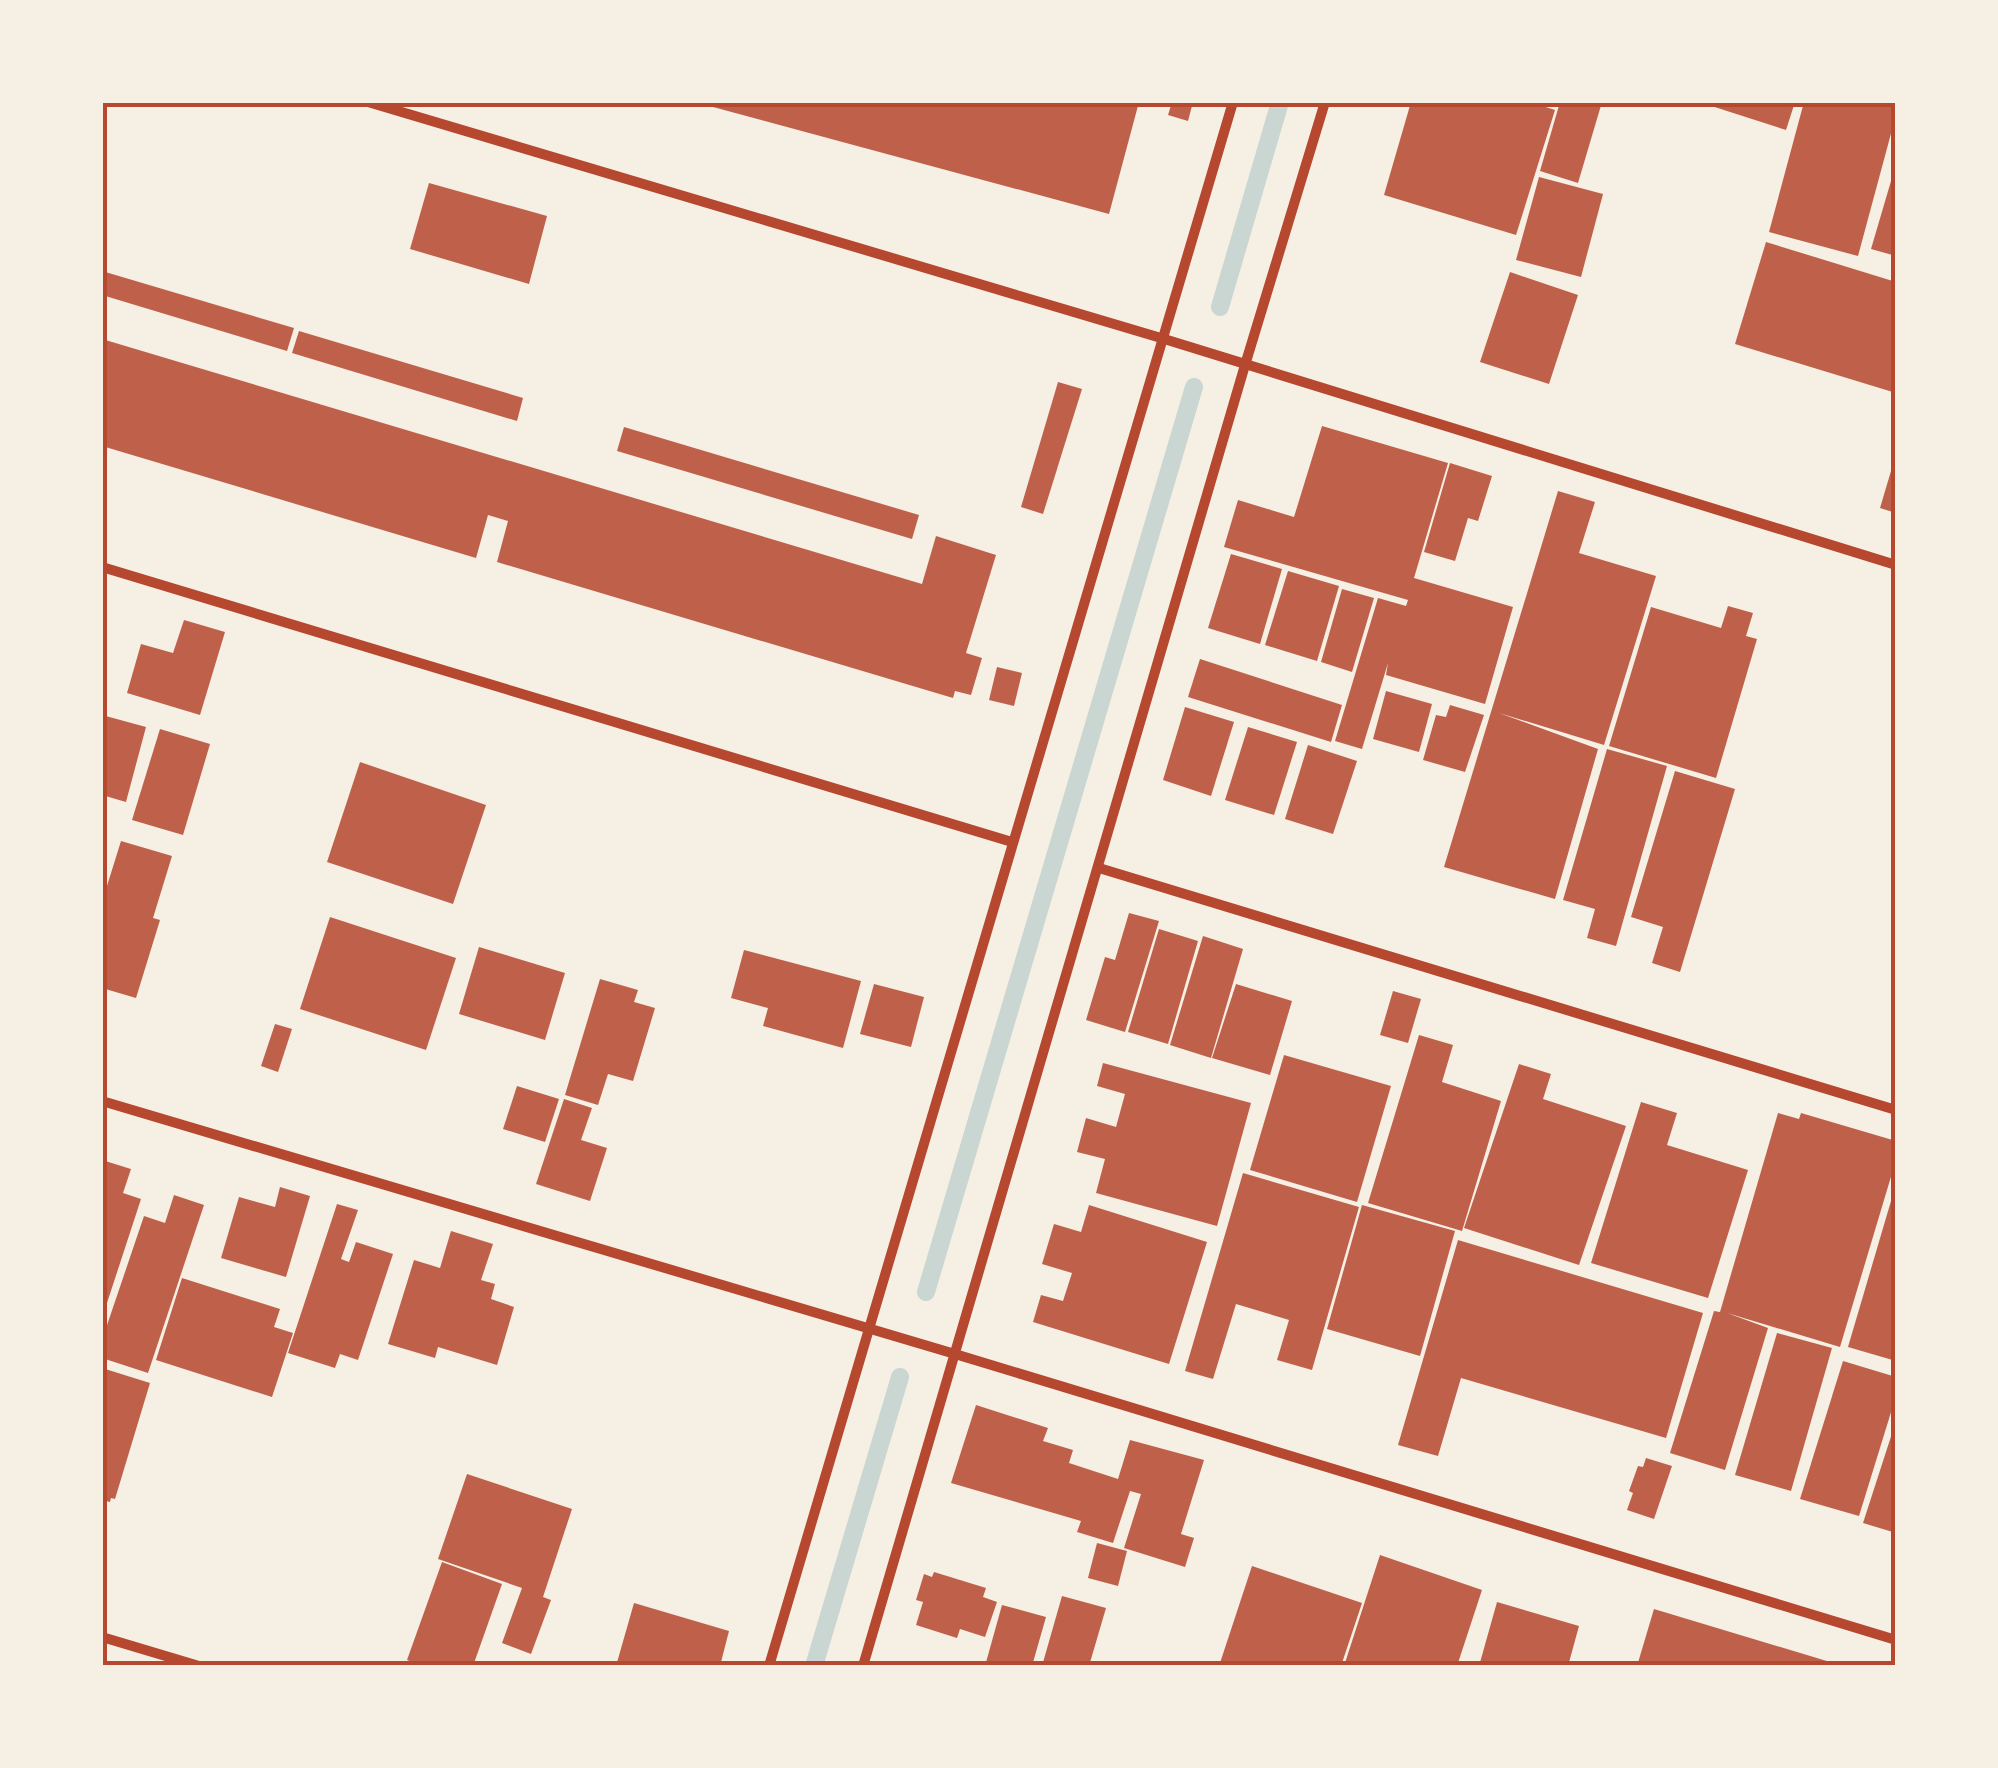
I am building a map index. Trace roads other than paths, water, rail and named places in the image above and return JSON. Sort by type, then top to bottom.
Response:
[{"type":"street","points":[[368,102],[1161,338],[1896,565]]},
{"type":"street","points":[[769,1666],[1232,102]]},
{"type":"street","points":[[863,1666],[1325,102]]},
{"type":"street","points":[[102,567],[1012,842]]},
{"type":"street","points":[[1099,868],[1896,1110]]},
{"type":"street","points":[[102,1101],[955,1354],[1896,1640]]},
{"type":"street","points":[[102,1637],[199,1666]]},
{"type":"waterway","points":[[1220,307],[1280,102]]},
{"type":"waterway","points":[[926,1292],[1194,387]]},
{"type":"waterway","points":[[814,1666],[900,1377]]}]
